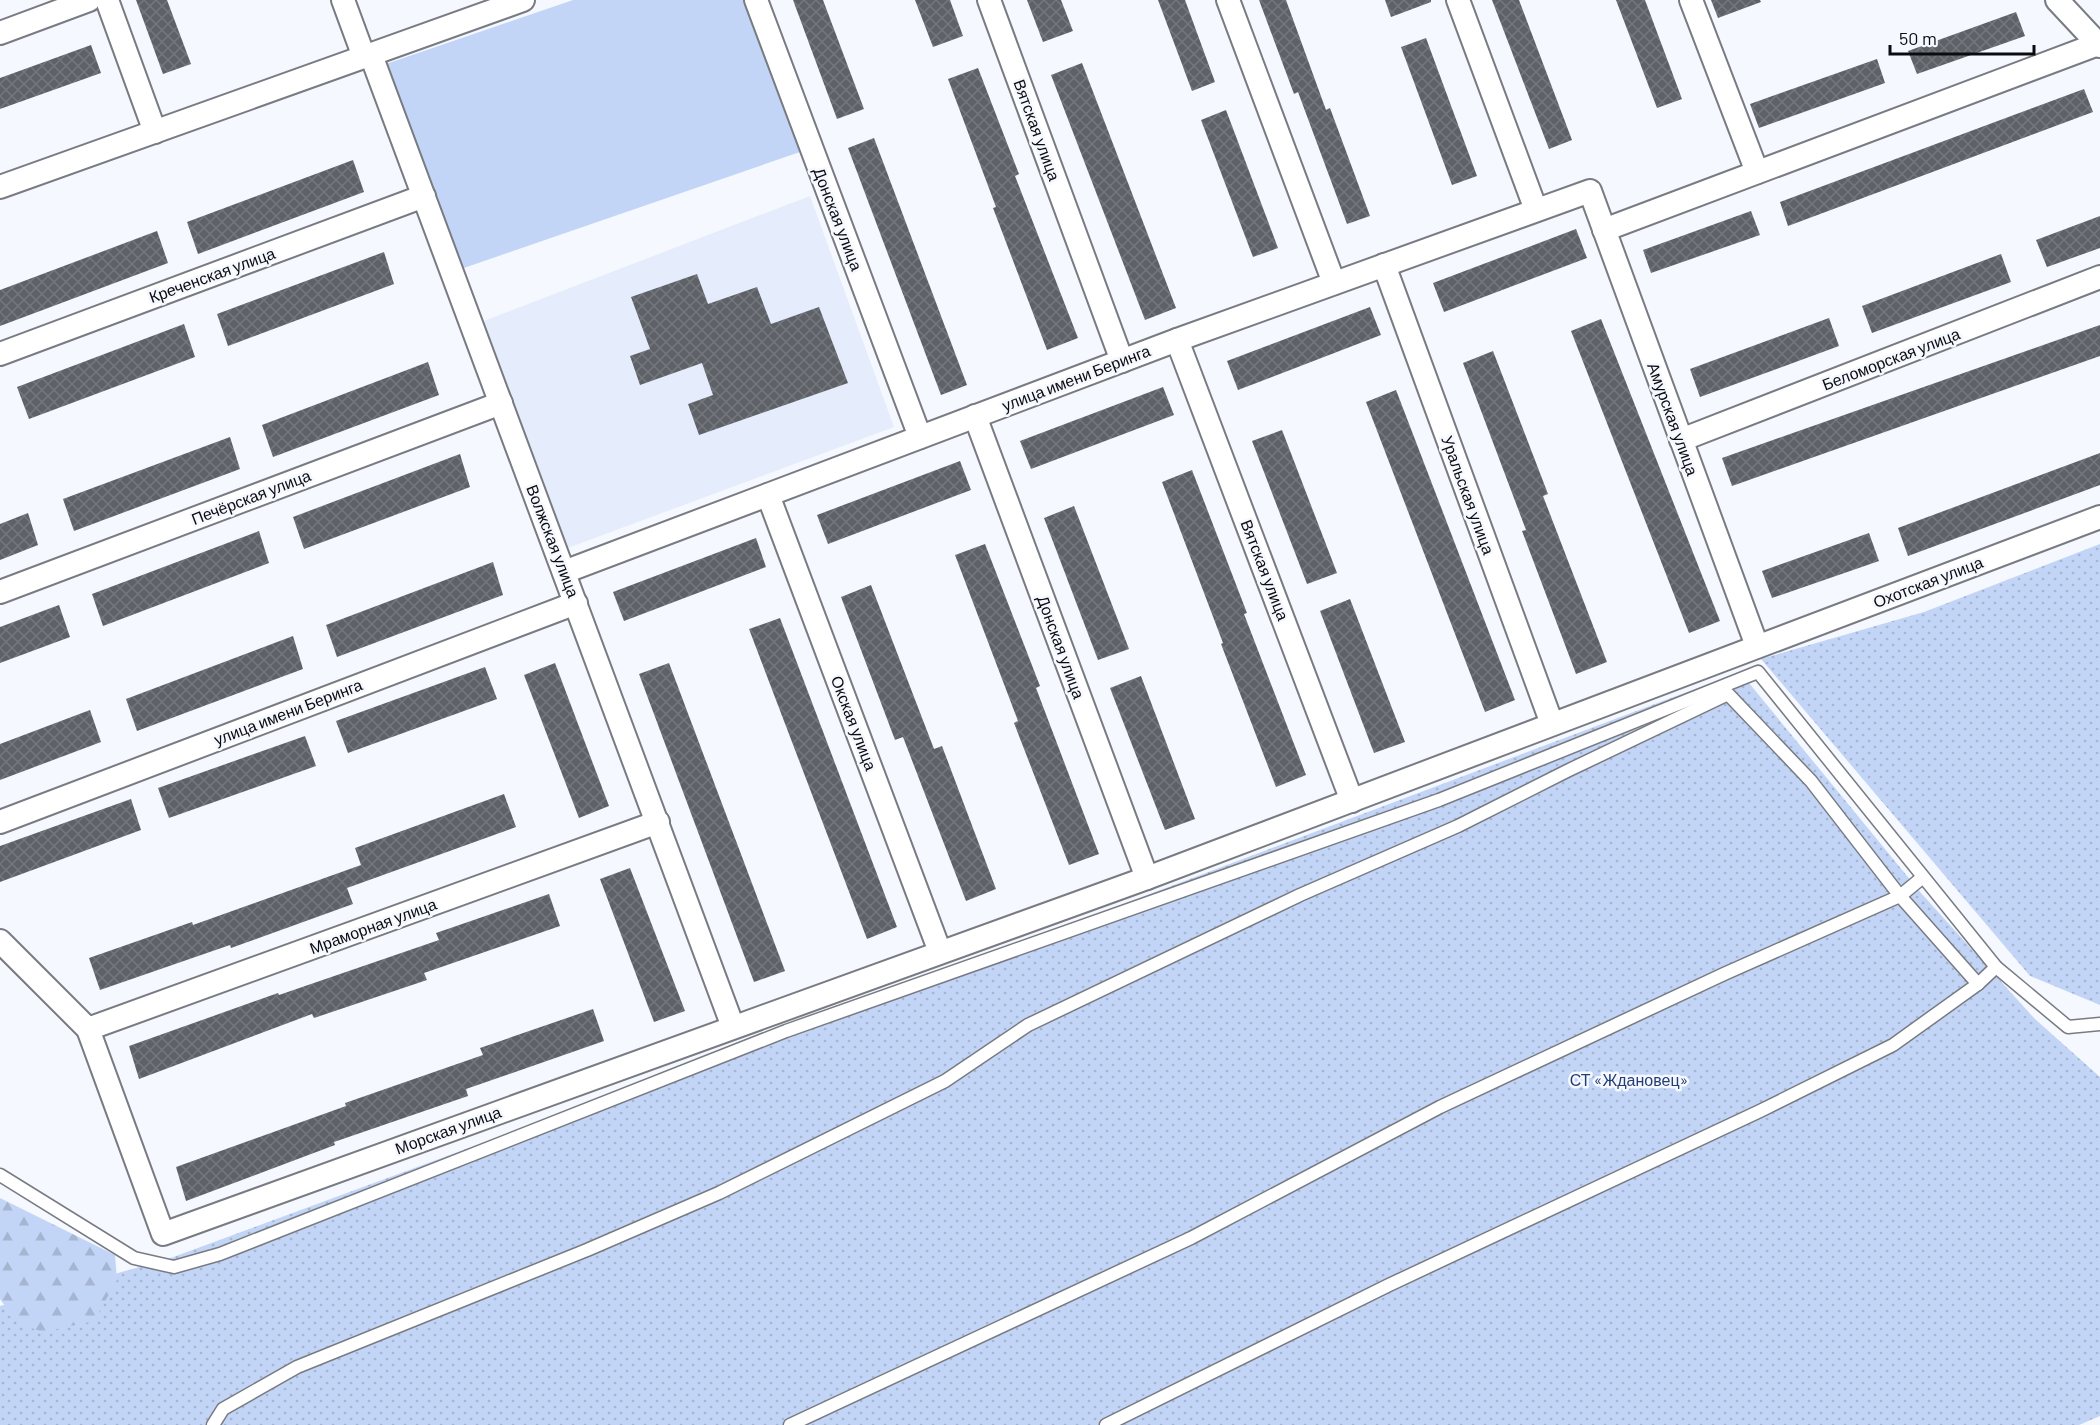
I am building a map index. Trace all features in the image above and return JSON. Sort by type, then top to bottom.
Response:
[{"type":"street","points":[[0,33],[89,0]]},
{"type":"street","points":[[107,0],[155,132]]},
{"type":"street","name":"Волжская улица","points":[[343,0],[424,196],[733,1027]]},
{"type":"street","points":[[0,187],[524,0]]},
{"type":"street","name":"Донская улица","points":[[756,0],[920,437]]},
{"type":"street","name":"Вятская улица","points":[[988,0],[1122,361]]},
{"type":"street","points":[[1228,0],[1334,283]]},
{"type":"street","points":[[1458,0],[1536,210]]},
{"type":"street","points":[[1691,0],[1757,172]]},
{"type":"street","points":[[1604,230],[2099,45],[2057,0]]},
{"type":"street","name":"улица имени Беринга","points":[[564,572],[1177,340],[1590,191]]},
{"type":"street","name":"Амурская улица","points":[[1590,191],[1757,646]]},
{"type":"street","name":"Креченская улица","points":[[0,354],[424,196]]},
{"type":"street","name":"Уральская улица","points":[[1384,265],[1552,724]]},
{"type":"street","name":"Беломорская улица","points":[[1682,440],[2100,277]]},
{"type":"street","name":"Вятская улица","points":[[1177,340],[1352,801]]},
{"type":"street","name":"Печёрская улица","points":[[0,592],[501,403]]},
{"type":"street","name":"Донская улица","points":[[975,416],[1147,878]]},
{"type":"street","name":"Окская улица","points":[[768,495],[940,952]]},
{"type":"street","name":"Охотская улица","points":[[1147,878],[2100,517]]},
{"type":"street","name":"улица имени Беринга","points":[[0,822],[576,603]]},
{"type":"street","name":"Мраморная улица","points":[[88,1029],[658,822]]},
{"type":"street","name":"Морская улица","points":[[88,1029],[163,1234],[1147,878]]},
{"type":"street","points":[[0,941],[88,1029]]},
{"type":"lane","points":[[0,1175],[134,1258],[174,1267],[220,1254],[786,1031],[1439,800],[1758,672],[1996,967],[2068,1027],[2100,1024]]},
{"type":"lane","points":[[213,1425],[223,1408],[297,1367],[587,1250],[719,1193],[945,1081],[1028,1025],[1278,905],[1458,826],[1728,694],[1810,781],[1900,896],[1978,984]]},
{"type":"lane","points":[[790,1425],[1191,1238],[1440,1107],[1724,974],[1900,896],[1923,877]]},
{"type":"lane","points":[[1106,1425],[1389,1285],[1761,1111],[1893,1045],[1978,984],[1996,967]]},
{"type":"shaded area","points":[[810,196],[894,427],[565,549],[481,322]]},
{"type":"green space","points":[[573,0],[748,0],[800,152],[458,270],[386,64]]},
{"type":"green space","points":[[2100,544],[2100,1005],[2030,976],[1761,659],[1924,612]]},
{"type":"green space","name":"СТ «Ждановец»","points":[[1740,672],[1921,893],[2035,1019],[2100,1077],[2100,1416],[2079,1425],[0,1425],[0,1306],[168,1259],[786,1031]]},
{"type":"green space","points":[[0,1198],[115,1255],[117,1280],[94,1321],[43,1332],[17,1323],[0,1299]]},
{"type":"building","points":[[136,0],[167,0],[191,64],[163,74]]},
{"type":"building","points":[[793,0],[823,0],[864,109],[837,119]]},
{"type":"building","points":[[915,0],[950,0],[963,36],[933,47]]},
{"type":"building","points":[[1027,0],[1061,0],[1073,31],[1043,42]]},
{"type":"building","points":[[1158,0],[1185,0],[1215,82],[1192,91]]},
{"type":"building","points":[[1259,0],[1286,0],[1326,110],[1330,108],[1370,216],[1347,224],[1298,92],[1294,94]]},
{"type":"building","points":[[1385,0],[1431,0],[1431,2],[1391,17]]},
{"type":"building","points":[[1492,0],[1519,0],[1572,140],[1549,149]]},
{"type":"building","points":[[1616,0],[1645,0],[1682,99],[1657,108]]},
{"type":"building","points":[[1711,0],[1760,0],[1761,2],[1718,18]]},
{"type":"building","points":[[2016,12],[2025,36],[1917,74],[1908,51]]},
{"type":"building","points":[[1426,38],[1477,176],[1452,185],[1401,47]]},
{"type":"building","points":[[91,45],[101,73],[0,109],[0,78]]},
{"type":"building","points":[[1877,59],[1885,83],[1759,128],[1750,104]]},
{"type":"building","points":[[1082,63],[1176,308],[1145,320],[1051,75]]},
{"type":"building","points":[[978,68],[1019,174],[1015,176],[1078,338],[1047,350],[993,208],[996,207],[948,79]]},
{"type":"building","points":[[2084,89],[2093,112],[1788,226],[1780,202]]},
{"type":"building","points":[[1226,110],[1278,248],[1253,257],[1201,120]]},
{"type":"building","points":[[874,138],[967,385],[941,395],[848,148]]},
{"type":"building","points":[[353,160],[364,192],[198,254],[187,222]]},
{"type":"building","points":[[1751,211],[1760,235],[1651,273],[1643,250]]},
{"type":"building","points":[[2100,216],[2100,248],[2047,267],[2036,240]]},
{"type":"building","points":[[1576,229],[1587,258],[1444,312],[1433,283]]},
{"type":"building","points":[[157,231],[168,263],[0,326],[0,290]]},
{"type":"building","points":[[384,252],[394,284],[228,346],[217,314]]},
{"type":"building","points":[[2001,254],[2011,282],[1872,333],[1862,306]]},
{"type":"building","points":[[697,274],[708,304],[757,287],[771,324],[819,307],[848,383],[699,435],[688,404],[713,395],[702,363],[640,385],[630,356],[650,349],[631,297]]},
{"type":"building","points":[[1370,307],[1381,335],[1238,390],[1227,361]]},
{"type":"building","points":[[1829,318],[1839,346],[1700,397],[1690,369]]},
{"type":"building","points":[[1601,319],[1720,621],[1689,633],[1571,331]]},
{"type":"building","points":[[184,324],[195,357],[29,419],[17,387]]},
{"type":"building","points":[[2100,325],[2100,356],[1732,486],[1722,458]]},
{"type":"building","points":[[1493,351],[1548,494],[1543,496],[1607,662],[1576,674],[1522,531],[1526,530],[1463,363]]},
{"type":"building","points":[[428,362],[439,395],[273,457],[262,425]]},
{"type":"building","points":[[1163,387],[1174,415],[1031,469],[1020,441]]},
{"type":"building","points":[[1396,390],[1515,700],[1485,712],[1366,402]]},
{"type":"building","points":[[1282,430],[1337,573],[1307,584],[1252,441]]},
{"type":"building","points":[[230,437],[240,469],[74,531],[63,499]]},
{"type":"building","points":[[2100,453],[2100,485],[1908,556],[1898,528]]},
{"type":"building","points":[[460,454],[470,487],[304,549],[293,517]]},
{"type":"building","points":[[960,461],[971,490],[828,544],[817,515]]},
{"type":"building","points":[[1192,470],[1306,775],[1276,787],[1162,482]]},
{"type":"building","points":[[1074,506],[1129,649],[1098,660],[1044,518]]},
{"type":"building","points":[[28,513],[38,545],[0,560],[0,524]]},
{"type":"building","points":[[259,531],[269,563],[103,626],[92,594]]},
{"type":"building","points":[[1869,533],[1879,561],[1772,598],[1762,571]]},
{"type":"building","points":[[756,538],[766,567],[624,621],[613,592]]},
{"type":"building","points":[[985,544],[1040,686],[1036,688],[1099,854],[1069,865],[1014,723],[1018,721],[955,555]]},
{"type":"building","points":[[493,562],[503,595],[337,657],[326,625]]},
{"type":"building","points":[[871,585],[934,749],[942,746],[996,889],[966,901],[903,737],[895,740],[841,597]]},
{"type":"building","points":[[1350,599],[1405,742],[1374,753],[1320,611]]},
{"type":"building","points":[[59,605],[70,637],[0,663],[0,627]]},
{"type":"building","points":[[780,618],[897,927],[867,939],[749,629]]},
{"type":"building","points":[[293,636],[303,669],[137,731],[126,699]]},
{"type":"building","points":[[555,663],[609,806],[579,818],[524,675]]},
{"type":"building","points":[[669,663],[785,971],[754,982],[639,674]]},
{"type":"building","points":[[485,667],[497,699],[348,753],[336,721]]},
{"type":"building","points":[[1141,676],[1195,819],[1165,830],[1110,688]]},
{"type":"building","points":[[90,710],[101,742],[0,780],[0,744]]},
{"type":"building","points":[[305,736],[316,766],[169,818],[158,788]]},
{"type":"building","points":[[504,794],[516,827],[347,888],[353,904],[231,948],[230,945],[100,990],[89,958],[192,922],[193,925],[361,865],[355,848]]},
{"type":"building","points":[[131,799],[141,830],[0,882],[0,846]]},
{"type":"building","points":[[630,868],[685,1011],[654,1022],[600,879]]},
{"type":"building","points":[[549,894],[560,926],[424,973],[427,980],[314,1018],[312,1014],[139,1079],[129,1046],[278,993],[279,995],[439,940],[436,933]]},
{"type":"building","points":[[593,1009],[604,1041],[466,1089],[468,1096],[334,1142],[335,1145],[186,1201],[176,1167],[346,1106],[345,1103],[483,1055],[480,1048]]}]
